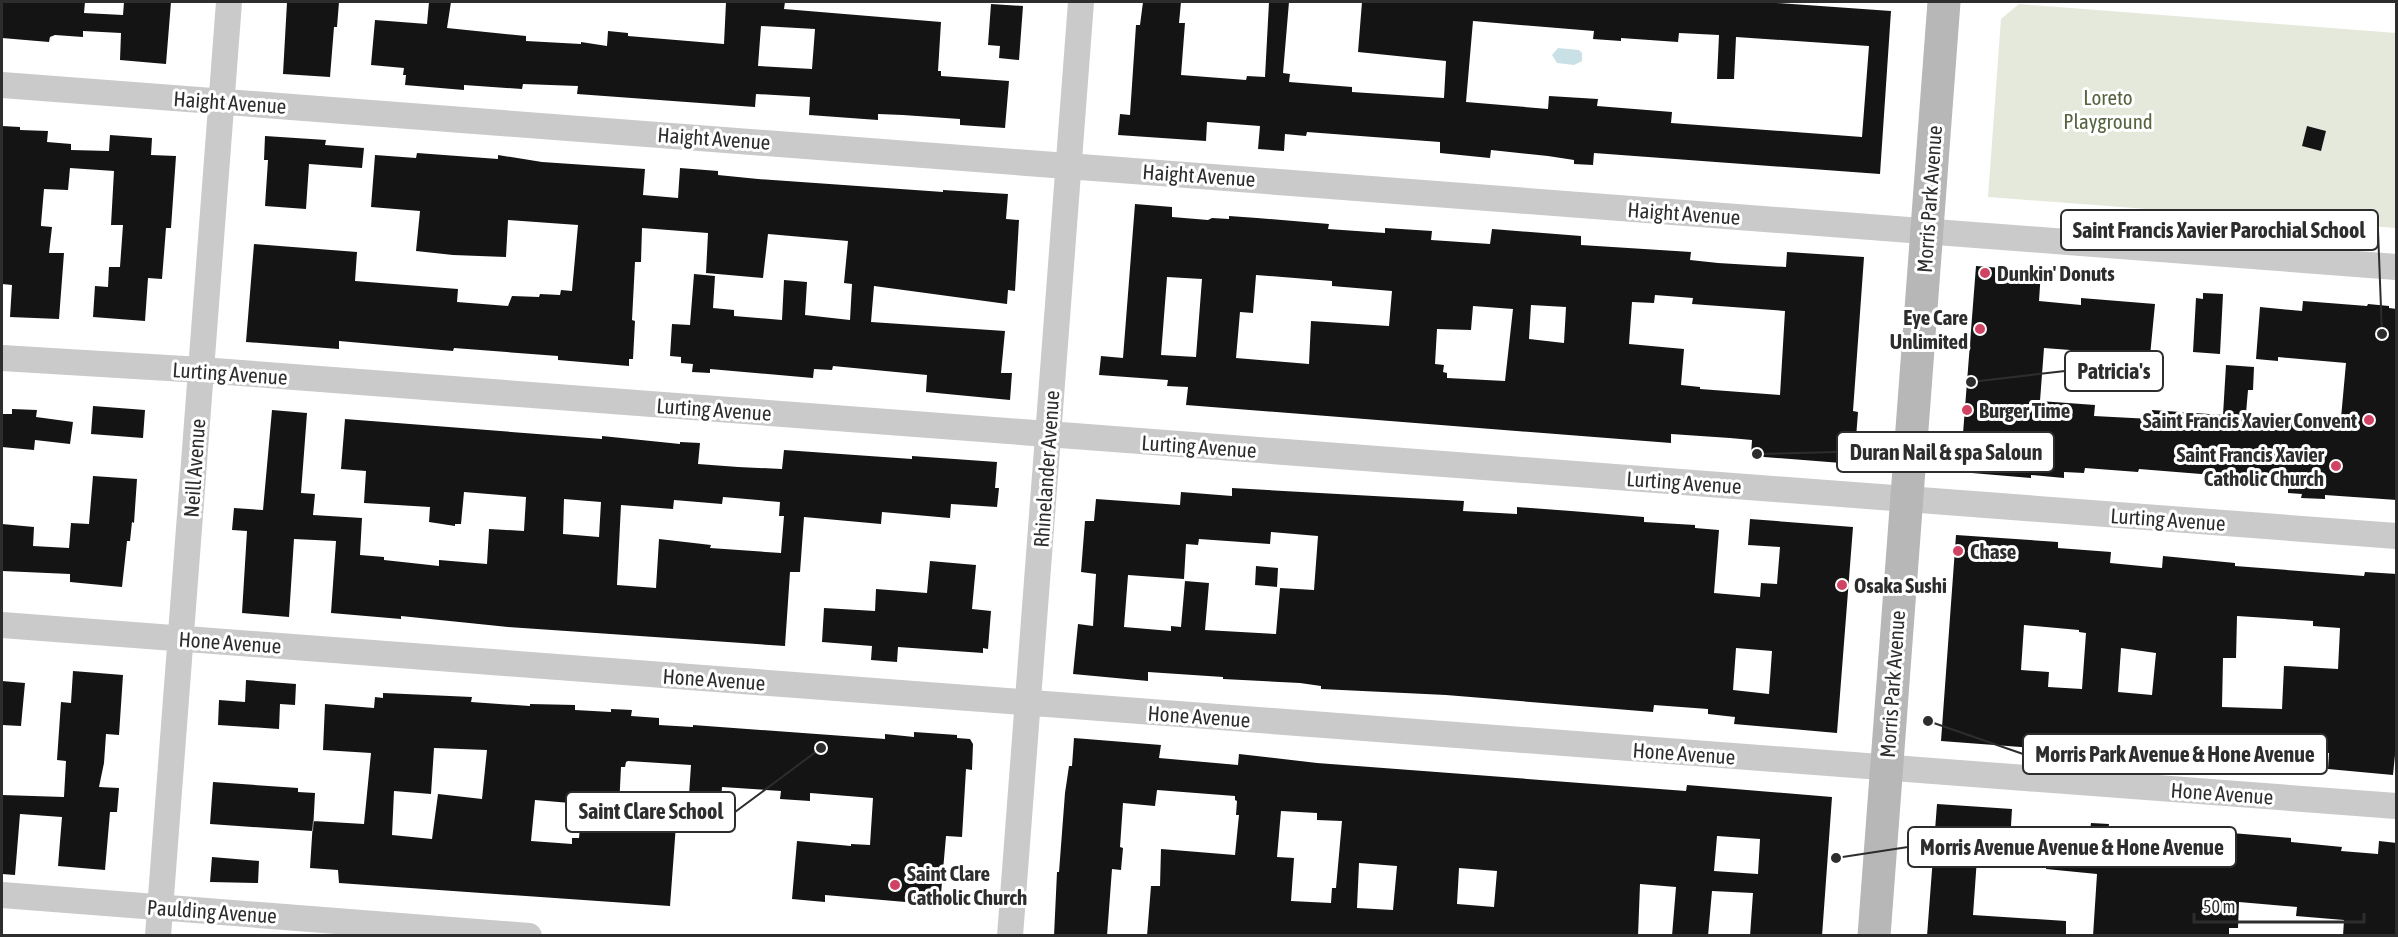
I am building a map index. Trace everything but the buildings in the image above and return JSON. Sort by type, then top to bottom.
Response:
[{"type":"main road","name":"Morris Park Avenue","points":[[1874,936],[1944,2]]},
{"type":"street","name":"Neill Avenue","points":[[158,936],[229,2]]},
{"type":"street","name":"Rhinelander Avenue","points":[[1010,936],[1081,2]]},
{"type":"street","name":"Haight Avenue","points":[[2,85],[2397,267]]},
{"type":"street","name":"Lurting Avenue","points":[[2,358],[201,370],[2397,536]]},
{"type":"street","name":"Hone Avenue","points":[[2,625],[2397,806]]},
{"type":"street","name":"Paulding Avenue","points":[[2,895],[530,936]]},
{"type":"green space","name":"Loreto Playground","points":[[2019,4],[2396,33],[2396,228],[1988,197],[2001,19]]},
{"type":"water","points":[[1558,48],[1579,50],[1582,53],[1582,61],[1574,65],[1557,63],[1552,55]]},
{"type":"place","name":"Dunkin' Donuts","points":[[1985,273]]},
{"type":"place","name":"Eye Care Unlimited","points":[[1980,329]]},
{"type":"place","name":"Saint Francis Xavier Parochial School","points":[[2382,334]]},
{"type":"place","name":"Patricia's","points":[[1971,382]]},
{"type":"place","name":"Burger Time","points":[[1967,410]]},
{"type":"place","name":"Saint Francis Xavier Convent","points":[[2369,420]]},
{"type":"place","name":"Duran Nail & spa Saloun","points":[[1757,454]]},
{"type":"place","name":"Saint Francis Xavier Catholic Church","points":[[2336,466]]},
{"type":"place","name":"Chase","points":[[1958,551]]},
{"type":"place","name":"Osaka Sushi","points":[[1842,585]]},
{"type":"place","name":"Morris Park Avenue & Hone Avenue","points":[[1928,721]]},
{"type":"place","name":"Saint Clare School","points":[[821,748]]},
{"type":"place","name":"Morris Avenue Avenue & Hone Avenue","points":[[1836,858]]},
{"type":"place","name":"Saint Clare Catholic Church","points":[[895,885]]}]
